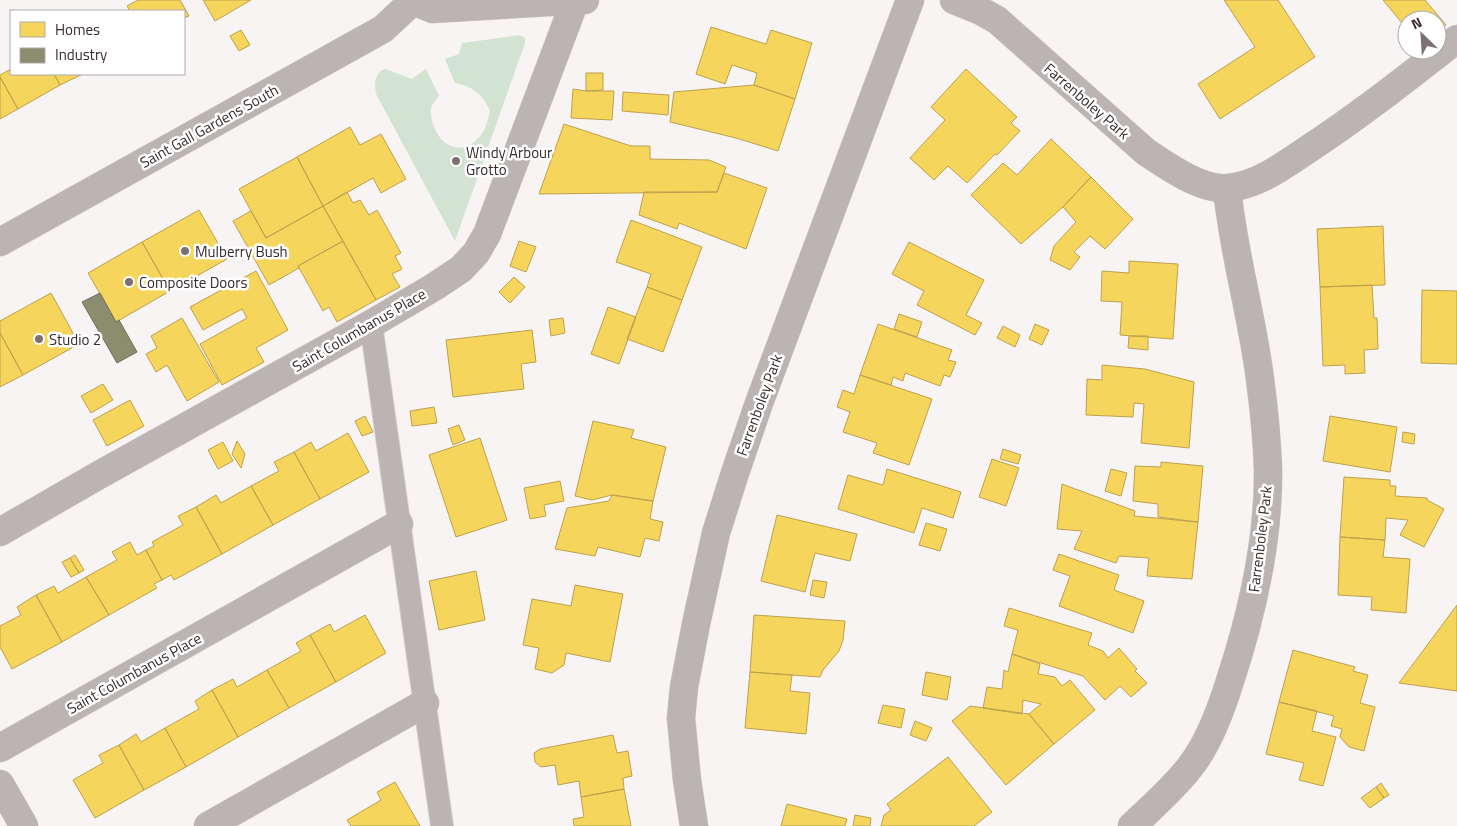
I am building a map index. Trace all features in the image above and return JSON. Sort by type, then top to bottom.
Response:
[{"type":"street","points":[[412,1],[432,9],[580,0]]},
{"type":"street","name":"Saint Columbanus Place","points":[[0,532],[371,324],[461,269],[479,248],[487,234],[580,0]]},
{"type":"street","name":"Farrenboley Park","points":[[694,826],[681,718],[684,687],[716,533],[759,403],[910,0]]},
{"type":"street","name":"Farrenboley Park","points":[[954,0],[997,20],[1146,152],[1165,165],[1192,179],[1209,186],[1227,188],[1253,182],[1279,169],[1335,132],[1457,39]]},
{"type":"street","name":"Saint Gall Gardens South","points":[[0,242],[383,30],[412,1]]},
{"type":"street","name":"Farrenboley Park","points":[[1132,826],[1156,805],[1191,766],[1208,738],[1221,710],[1235,666],[1259,570],[1268,470],[1265,422],[1260,377],[1244,284],[1231,224],[1227,188]]},
{"type":"street","name":"Saint Columbanus Place","points":[[0,748],[399,524]]},
{"type":"street","points":[[208,826],[425,703]]},
{"type":"street","points":[[0,784],[24,826]]},
{"type":"lane","points":[[371,324],[442,826]]},
{"type":"green space","points":[[520,35],[525,38],[525,43],[455,241],[376,94],[376,79],[379,73],[385,69],[412,79],[426,69],[439,96],[431,110],[435,129],[439,136],[451,146],[458,148],[466,147],[482,134],[490,111],[477,92],[467,86],[455,83],[445,59],[459,54],[462,43]]},
{"type":"building: Homes","points":[[138,0],[180,0],[189,16],[185,18],[185,10],[129,10],[127,6]]},
{"type":"building: Homes","points":[[203,0],[251,0],[215,21]]},
{"type":"building: Homes","points":[[1224,0],[1278,0],[1315,57],[1220,119],[1198,84],[1255,47]]},
{"type":"building: Homes","points":[[1383,0],[1425,0],[1433,10],[1397,10],[1397,17]]},
{"type":"building: Homes","points":[[711,27],[766,44],[771,30],[812,43],[795,99],[754,85],[757,73],[732,65],[725,84],[696,74]]},
{"type":"building: Homes","points":[[241,30],[250,45],[239,51],[230,36]]},
{"type":"building: Homes","points":[[966,69],[1017,117],[1011,123],[1020,131],[967,183],[948,166],[934,180],[910,158],[945,120],[931,107]]},
{"type":"building: Homes","points":[[10,70],[10,75],[55,75],[60,85],[18,109],[0,75]]},
{"type":"building: Homes","points":[[586,73],[603,73],[603,90],[586,91]]},
{"type":"building: Homes","points":[[55,75],[81,75],[60,85]]},
{"type":"building: Homes","points":[[0,77],[18,109],[0,119]]},
{"type":"building: Homes","points":[[754,85],[795,99],[778,151],[736,138],[670,122],[674,92]]},
{"type":"building: Homes","points":[[573,89],[614,91],[612,120],[571,118]]},
{"type":"building: Homes","points":[[623,92],[669,95],[668,115],[622,111]]},
{"type":"building: Homes","points":[[564,124],[631,146],[650,146],[650,159],[709,160],[726,167],[717,192],[539,194]]},
{"type":"building: Homes","points":[[350,127],[360,145],[381,134],[406,179],[381,193],[373,178],[323,206],[297,157]]},
{"type":"building: Homes","points":[[1051,139],[1091,177],[1063,207],[1021,244],[971,195],[1003,163],[1017,175]]},
{"type":"building: Homes","points":[[297,157],[323,206],[266,238],[239,189]]},
{"type":"building: Homes","points":[[724,173],[767,188],[746,249],[679,223],[677,229],[639,215],[644,192],[717,192]]},
{"type":"building: Homes","points":[[1091,177],[1133,219],[1105,249],[1090,236],[1074,252],[1080,257],[1070,270],[1050,260],[1054,246],[1076,222],[1063,207]]},
{"type":"building: Homes","points":[[347,192],[353,203],[360,200],[369,215],[377,210],[401,253],[395,256],[402,269],[392,274],[400,287],[376,300],[323,206]]},
{"type":"building: Homes","points":[[323,206],[343,241],[298,266],[299,268],[269,285],[233,221],[251,211],[266,238]]},
{"type":"building: Homes","name":"Mulberry Bush","points":[[199,210],[227,259],[170,291],[142,242]]},
{"type":"building: Homes","points":[[631,220],[702,247],[682,300],[647,287],[651,274],[616,262]]},
{"type":"building: Homes","points":[[1383,226],[1385,285],[1320,287],[1317,229]]},
{"type":"building: Homes","points":[[343,241],[376,300],[337,322],[329,307],[323,311],[298,266]]},
{"type":"building: Homes","points":[[519,241],[536,247],[526,272],[510,266]]},
{"type":"building: Homes","name":"Composite Doors","points":[[142,242],[170,291],[116,322],[88,273]]},
{"type":"building: Homes","points":[[909,242],[984,280],[966,315],[982,323],[975,335],[917,305],[924,291],[892,274]]},
{"type":"building: Homes","points":[[1129,261],[1178,264],[1173,339],[1120,335],[1122,302],[1101,301],[1102,271],[1129,273]]},
{"type":"building: Homes","points":[[256,271],[288,330],[256,348],[264,362],[222,385],[200,344],[247,318],[242,309],[203,330],[190,307]]},
{"type":"building: Homes","points":[[514,277],[525,287],[510,303],[499,292]]},
{"type":"building: Homes","points":[[1372,285],[1374,318],[1377,318],[1378,349],[1364,350],[1365,373],[1345,374],[1345,365],[1323,366],[1320,287]]},
{"type":"building: Homes","points":[[647,287],[682,300],[663,352],[627,339]]},
{"type":"building: Homes","points":[[1422,290],[1457,291],[1457,364],[1421,363]]},
{"type":"building: Homes","name":"Studio 2","points":[[51,293],[79,344],[23,375],[0,333],[0,321]]},
{"type":"building: Homes","points":[[608,307],[636,317],[619,364],[591,354]]},
{"type":"building: Homes","points":[[899,314],[922,322],[917,337],[894,329]]},
{"type":"building: Homes","points":[[182,318],[219,382],[187,401],[167,365],[156,372],[146,354],[157,348],[151,336]]},
{"type":"building: Homes","points":[[563,318],[565,333],[551,336],[549,320]]},
{"type":"building: Homes","points":[[878,324],[952,350],[948,360],[956,362],[950,377],[944,375],[940,386],[905,373],[903,381],[893,377],[891,385],[860,375]]},
{"type":"building: Homes","points":[[1035,324],[1049,330],[1042,345],[1029,339]]},
{"type":"building: Homes","points":[[1003,326],[1020,335],[1015,347],[997,338]]},
{"type":"building: Homes","points":[[532,330],[536,362],[521,364],[524,389],[453,397],[446,340]]},
{"type":"building: Homes","points":[[0,333],[23,375],[0,387]]},
{"type":"building: Homes","points":[[1129,336],[1148,336],[1148,350],[1128,348]]},
{"type":"building: Homes","points":[[1102,365],[1145,369],[1194,382],[1189,448],[1141,443],[1144,404],[1134,403],[1133,417],[1086,415],[1087,379],[1102,380]]},
{"type":"building: Homes","points":[[860,375],[932,399],[909,465],[873,453],[877,443],[843,432],[850,412],[837,407],[843,390],[854,394]]},
{"type":"building: Homes","points":[[103,384],[113,400],[91,413],[81,396]]},
{"type":"building: Homes","points":[[130,400],[144,426],[107,446],[93,420]]},
{"type":"building: Homes","points":[[434,407],[437,423],[412,426],[410,411]]},
{"type":"building: Homes","points":[[365,416],[373,432],[362,436],[355,421]]},
{"type":"building: Homes","points":[[1330,416],[1397,427],[1390,472],[1323,461]]},
{"type":"building: Homes","points":[[593,421],[634,430],[631,438],[666,447],[653,501],[612,495],[592,500],[575,496]]},
{"type":"building: Homes","points":[[459,425],[465,440],[453,445],[448,429]]},
{"type":"building: Homes","points":[[1403,432],[1415,434],[1414,444],[1402,442]]},
{"type":"building: Homes","points":[[348,433],[369,472],[320,499],[294,452],[311,442],[316,451]]},
{"type":"building: Homes","points":[[480,438],[507,520],[456,537],[429,455]]},
{"type":"building: Homes","points":[[237,441],[245,454],[241,468],[232,454]]},
{"type":"building: Homes","points":[[223,442],[233,461],[218,469],[208,450]]},
{"type":"building: Homes","points":[[1003,449],[1021,455],[1018,464],[1000,459]]},
{"type":"building: Homes","points":[[294,452],[320,499],[273,525],[251,486],[279,471],[274,462]]},
{"type":"building: Homes","points":[[992,459],[1019,468],[1006,506],[979,497]]},
{"type":"building: Homes","points":[[1161,462],[1203,466],[1198,522],[1158,517],[1158,504],[1133,501],[1135,466],[1161,467]]},
{"type":"building: Homes","points":[[887,469],[961,492],[953,518],[922,508],[914,533],[838,509],[848,475],[883,485]]},
{"type":"building: Homes","points":[[1111,469],[1127,473],[1121,496],[1105,491]]},
{"type":"building: Homes","points":[[1344,477],[1390,480],[1390,486],[1396,486],[1395,496],[1427,498],[1427,500],[1444,509],[1424,547],[1400,535],[1408,520],[1386,518],[1385,540],[1340,537]]},
{"type":"building: Homes","points":[[560,481],[564,501],[544,505],[546,516],[530,519],[524,488]]},
{"type":"building: Homes","points":[[1062,484],[1135,511],[1134,516],[1198,522],[1192,579],[1147,576],[1149,558],[1119,556],[1116,563],[1074,549],[1082,531],[1057,529]]},
{"type":"building: Homes","points":[[251,486],[273,525],[222,554],[196,507],[216,495],[221,503]]},
{"type":"building: Homes","points":[[612,495],[653,501],[650,519],[663,522],[659,541],[645,538],[640,557],[598,547],[595,556],[555,549],[567,508],[609,501]]},
{"type":"building: Homes","points":[[196,507],[222,554],[174,580],[171,575],[162,580],[146,550],[154,546],[152,542],[183,525],[178,516]]},
{"type":"building: Homes","points":[[777,515],[857,534],[850,561],[815,553],[805,592],[761,581]]},
{"type":"building: Homes","points":[[926,523],[947,529],[940,551],[919,545]]},
{"type":"building: Homes","points":[[1340,537],[1385,540],[1383,557],[1410,559],[1406,613],[1371,610],[1372,597],[1338,595]]},
{"type":"building: Homes","points":[[130,542],[137,555],[146,550],[162,580],[154,584],[157,588],[109,615],[86,577],[117,560],[112,552]]},
{"type":"building: Homes","points":[[1059,554],[1119,575],[1114,590],[1144,601],[1133,633],[1059,606],[1070,576],[1053,570]]},
{"type":"building: Homes","points":[[75,555],[84,570],[79,573],[70,558]]},
{"type":"building: Homes","points":[[70,558],[79,573],[71,577],[62,562]]},
{"type":"building: Homes","points":[[476,571],[485,620],[439,630],[429,581]]},
{"type":"building: Homes","points":[[86,577],[109,615],[62,642],[36,595],[54,586],[58,593]]},
{"type":"building: Homes","points":[[813,580],[827,582],[824,598],[810,595]]},
{"type":"building: Homes","points":[[575,585],[623,594],[610,662],[566,653],[564,665],[552,673],[535,669],[539,648],[523,645],[532,599],[571,606]]},
{"type":"building: Homes","points":[[36,595],[62,642],[12,669],[0,647],[0,626],[21,615],[17,607]]},
{"type":"building: Homes","points":[[1457,605],[1457,691],[1399,683]]},
{"type":"building: Homes","points":[[1009,608],[1092,633],[1088,645],[1103,651],[1108,658],[1119,648],[1137,669],[1135,671],[1147,683],[1131,697],[1120,686],[1105,700],[1083,676],[1012,654],[1018,630],[1004,626]]},
{"type":"building: Homes","points":[[365,615],[386,653],[336,682],[310,635],[330,624],[334,632]]},
{"type":"building: Homes","points":[[754,615],[845,621],[843,640],[839,651],[823,670],[820,677],[750,672]]},
{"type":"building: Homes","points":[[310,635],[336,682],[289,708],[267,670],[301,651],[296,643]]},
{"type":"building: Homes","points":[[1293,650],[1355,667],[1353,671],[1368,675],[1360,703],[1375,707],[1364,751],[1349,747],[1340,737],[1342,729],[1331,726],[1334,716],[1279,702]]},
{"type":"building: Homes","points":[[1012,654],[1040,664],[1038,674],[1055,677],[1062,686],[1070,680],[1095,710],[1054,744],[1029,714],[1041,704],[1023,700],[1022,714],[983,708],[987,687],[1002,689],[1004,670],[1008,672]]},
{"type":"building: Homes","points":[[267,670],[289,708],[238,737],[212,690],[233,679],[237,687]]},
{"type":"building: Homes","points":[[750,672],[792,675],[790,691],[810,693],[806,734],[745,728]]},
{"type":"building: Homes","points":[[926,672],[951,677],[947,700],[922,695]]},
{"type":"building: Homes","points":[[212,690],[238,737],[186,767],[165,728],[199,709],[195,701]]},
{"type":"building: Homes","points":[[1279,702],[1317,711],[1312,731],[1336,737],[1323,786],[1299,780],[1304,763],[1266,754]]},
{"type":"building: Homes","points":[[883,705],[905,709],[901,728],[878,723]]},
{"type":"building: Homes","points":[[970,706],[1029,714],[1054,744],[1006,785],[952,721]]},
{"type":"building: Homes","points":[[915,721],[932,728],[926,741],[910,735]]},
{"type":"building: Homes","points":[[165,728],[186,767],[144,790],[119,745],[136,734],[141,742]]},
{"type":"building: Homes","points":[[613,735],[617,753],[628,751],[632,776],[623,778],[624,789],[581,797],[579,781],[558,785],[555,765],[541,767],[535,762],[534,753],[540,749]]},
{"type":"building: Homes","points":[[119,745],[144,790],[95,818],[73,780],[103,763],[99,755]]},
{"type":"building: Homes","points":[[948,757],[992,812],[974,826],[881,826],[884,815],[891,810],[887,804]]},
{"type":"building: Homes","points":[[395,782],[420,826],[351,826],[347,820],[381,800],[377,792]]},
{"type":"building: Homes","points":[[1381,783],[1389,795],[1384,798],[1376,787]]},
{"type":"building: Homes","points":[[1376,787],[1384,798],[1370,808],[1361,798]]},
{"type":"building: Homes","points":[[624,789],[631,826],[574,826],[573,819],[584,817],[581,797]]},
{"type":"building: Homes","points":[[787,804],[847,819],[845,826],[781,826]]},
{"type":"building: Homes","points":[[855,815],[871,818],[870,826],[853,826]]},
{"type":"building: Industry","points":[[100,293],[116,322],[119,320],[137,352],[117,363],[82,302]]},
{"type":"place","name":"Windy Arbour Grotto","points":[[456,161]]},
{"type":"place","name":"Mulberry Bush","points":[[185,251]]},
{"type":"place","name":"Composite Doors","points":[[129,282]]},
{"type":"place","name":"Studio 2","points":[[39,339]]}]
